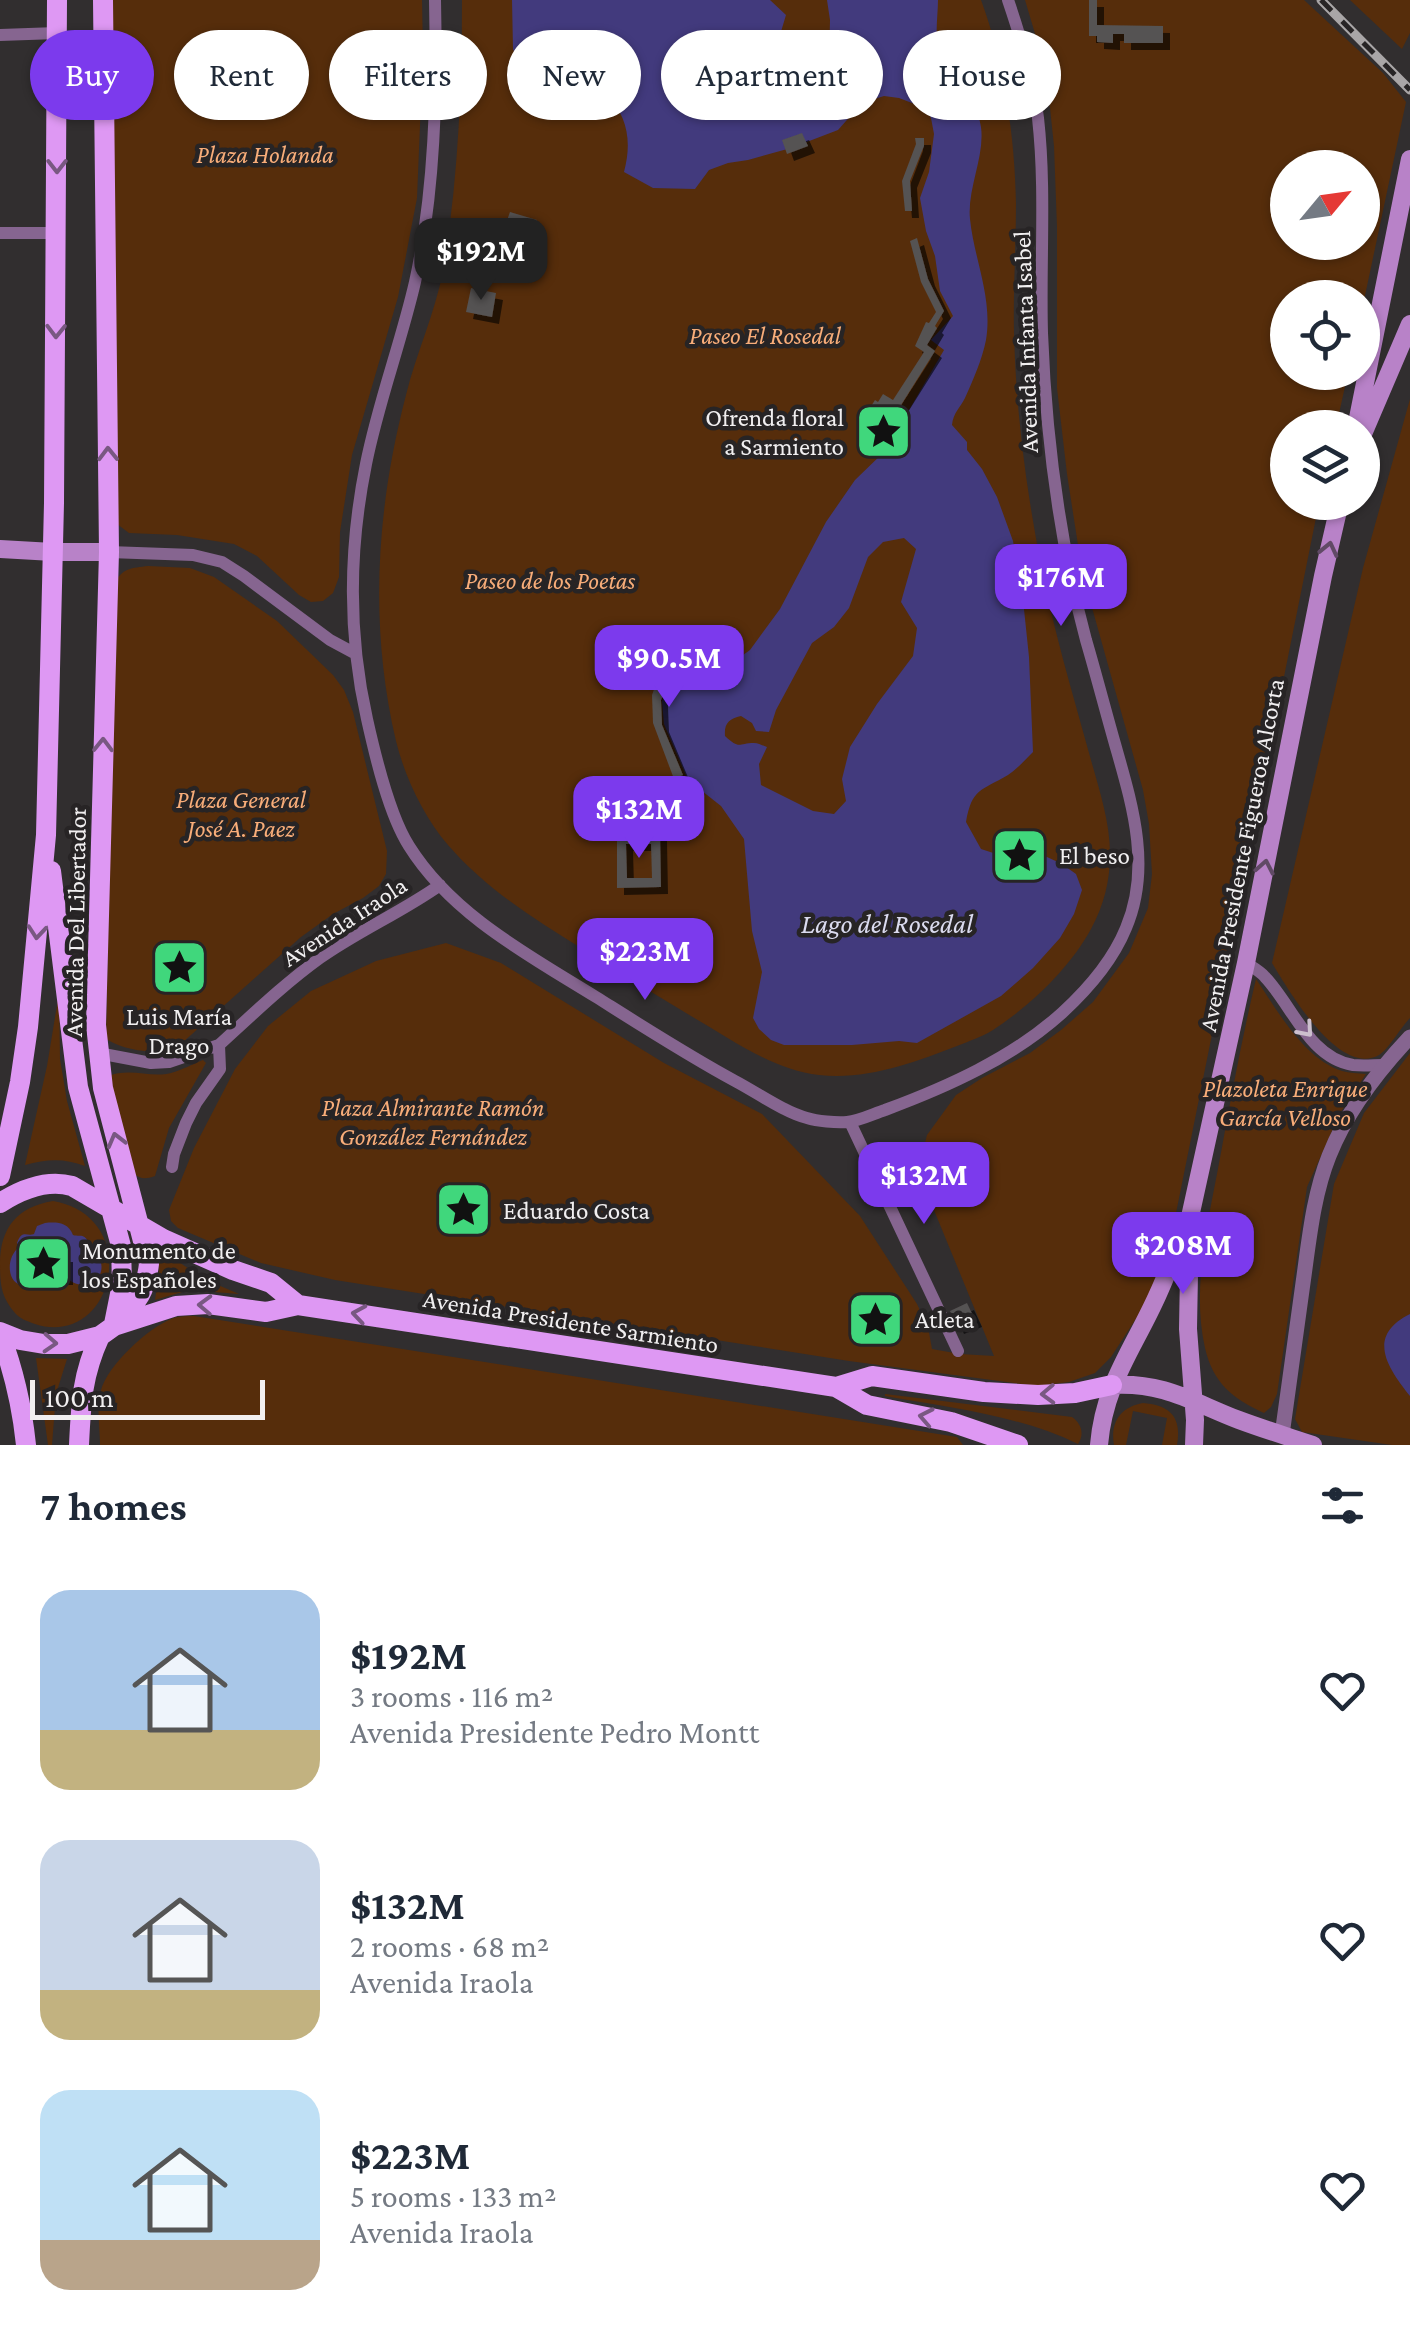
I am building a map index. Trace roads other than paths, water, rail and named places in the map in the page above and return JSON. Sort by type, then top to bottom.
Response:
[{"type":"main road","name":"Avenida Del Libertador","points":[[56,30],[57,0]]},
{"type":"main road","name":"Avenida Del Libertador","points":[[80,1445],[82,1390],[88,1362],[107,1331],[140,1298],[149,1264],[106,1101],[96,1025],[109,552],[103,0]]},
{"type":"main road","name":"Avenida Del Libertador","points":[[0,1176],[28,1027],[46,834],[56,120]]},
{"type":"main road","points":[[1360,410],[1410,159]]},
{"type":"main road","points":[[1372,410],[1410,324]]},
{"type":"main road","name":"Avenida Presidente Figueroa Alcorta","points":[[1194,1445],[1188,1328],[1190,1217],[1336,520]]},
{"type":"main road","points":[[0,548],[109,552]]},
{"type":"main road","name":"Avenida Del Libertador","points":[[46,834],[78,1086],[121,1246],[122,1284],[107,1331]]},
{"type":"main road","name":"Avenida Presidente Sarmiento","points":[[0,1202],[32,1188],[60,1183],[84,1192],[164,1239],[271,1283],[298,1305]]},
{"type":"main road","name":"Avenida Presidente Figueroa Alcorta","points":[[1098,1445],[1112,1385],[1160,1291],[1190,1217]]},
{"type":"main road","name":"Avenida Presidente Sarmiento","points":[[0,1333],[44,1344],[68,1344],[176,1306],[208,1304],[266,1312],[298,1305],[836,1387],[866,1405],[952,1422],[1018,1445]]},
{"type":"main road","points":[[0,1333],[19,1395],[26,1445]]},
{"type":"main road","name":"Avenida Presidente Sarmiento","points":[[836,1387],[872,1376],[984,1392],[1038,1395],[1112,1385],[1153,1386],[1314,1445]]},
{"type":"street","points":[[434,0],[434,93],[424,236],[414,289],[366,463],[352,594],[356,654],[384,782],[405,841],[440,885]]},
{"type":"street","name":"Avenida Infanta Isabel","points":[[850,1122],[944,1086],[1031,1038],[1064,1012],[1115,951],[1134,904],[1138,871],[1136,818],[1082,622],[1059,518],[1047,422],[1038,120],[1008,0]]},
{"type":"street","points":[[0,34],[30,34]]},
{"type":"street","points":[[0,234],[57,233]]},
{"type":"street","points":[[109,552],[193,555],[222,562],[318,632],[356,654]]},
{"type":"street","name":"Avenida Iraola","points":[[98,1053],[151,1064],[219,1046],[323,956],[440,885],[480,922],[718,1072],[803,1118],[850,1122]]},
{"type":"street","points":[[1246,963],[1264,975],[1325,1053],[1355,1065],[1384,1064]]},
{"type":"street","points":[[1282,1434],[1317,1194],[1329,1154],[1384,1064],[1410,1037]]},
{"type":"street","points":[[172,1167],[191,1113],[220,1069],[219,1046]]},
{"type":"street","points":[[850,1122],[958,1351]]},
{"type":"water","name":"Lago del Rosedal","points":[[512,0],[770,0],[786,15],[782,30],[661,30],[661,120],[847,120],[838,130],[791,148],[709,170],[695,189],[653,188],[624,172],[623,120],[641,120],[641,30],[513,30]]},
{"type":"water","name":"Lago del Rosedal","points":[[827,0],[938,0],[937,30],[903,30],[903,100],[884,96],[883,30],[830,30]]},
{"type":"water","name":"Lago del Rosedal","points":[[931,120],[979,120],[981,127],[970,219],[985,294],[986,340],[952,425],[967,442],[967,450],[997,497],[1013,541],[1029,657],[1033,752],[1011,773],[975,796],[966,822],[981,849],[1018,861],[1047,857],[1076,874],[1082,890],[1060,938],[1033,968],[1001,996],[917,1043],[784,1045],[771,1040],[753,1018],[762,972],[752,931],[744,839],[721,806],[688,780],[664,724],[662,701],[677,681],[750,650],[780,609],[826,522],[855,480],[885,451],[944,350],[931,340],[953,316],[940,291],[920,198],[929,172],[934,134]],"holes":[[[904,538],[916,549],[901,602],[917,628],[913,656],[850,747],[842,779],[846,801],[834,814],[813,811],[761,785],[759,764],[767,747],[734,743],[725,736],[726,725],[741,716],[756,731],[769,732],[776,710],[812,643],[834,627],[849,608],[868,557],[883,542]]]},
{"type":"water","points":[[62,1224],[73,1235],[88,1241],[87,1247],[101,1262],[99,1277],[85,1285],[76,1284],[66,1278],[66,1255],[39,1255],[39,1278],[30,1284],[16,1283],[10,1262],[19,1247],[17,1243],[23,1235],[34,1234],[37,1226]]},
{"type":"water","points":[[1410,1314],[1410,1396],[1388,1363],[1385,1342],[1396,1323]]},
{"type":"railway","points":[[1321,0],[1410,90]]},
{"type":"place","name":"Ofrenda floral a Sarmiento","points":[[883,431]]},
{"type":"place","name":"El beso","points":[[1020,855]]},
{"type":"place","name":"Luis María Drago","points":[[179,967]]},
{"type":"place","name":"Eduardo Costa","points":[[464,1210]]},
{"type":"place","name":"Monumento de los Españoles","points":[[43,1264]]},
{"type":"place","name":"Atleta","points":[[876,1319]]},
{"type":"park label","name":"Plaza Holanda","points":[[265,154]]},
{"type":"park label","name":"Paseo El Rosedal","points":[[765,335]]},
{"type":"park label","name":"Paseo de los Poetas","points":[[550,580]]},
{"type":"park label","name":"Plaza General José A. Paez","points":[[241,814]]},
{"type":"park label","name":"Plazoleta Enrique García Velloso","points":[[1285,1102]]},
{"type":"park label","name":"Plaza Almirante Ramón González Fernández","points":[[433,1122]]}]
